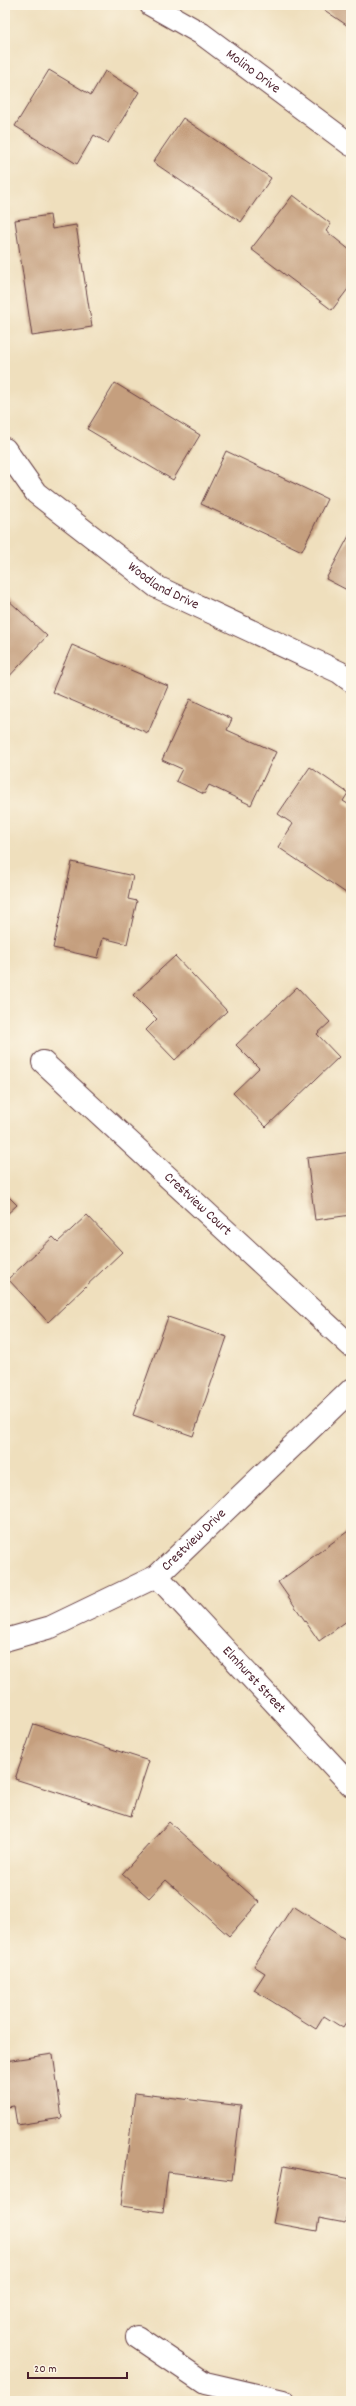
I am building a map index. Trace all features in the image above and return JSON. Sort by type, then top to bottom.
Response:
[{"type":"street","name":"Molino Drive","points":[[151,5],[202,34],[351,145]]},
{"type":"street","name":"Woodland Drive","points":[[5,449],[36,493],[157,587],[339,672],[351,681]]},
{"type":"street","name":"Crestview Court","points":[[43,1062],[351,1346]]},
{"type":"street","name":"Crestview Drive","points":[[5,1640],[51,1627],[157,1576],[351,1390]]},
{"type":"street","name":"Elmhurst Street","points":[[157,1576],[351,1785]]},
{"type":"street","points":[[137,2336],[205,2383],[283,2401]]},
{"type":"building","points":[[317,5],[351,5],[351,28]]},
{"type":"building","points":[[49,70],[91,95],[105,71],[139,92],[108,143],[94,135],[77,164],[15,126]]},
{"type":"building","points":[[183,118],[271,178],[241,222],[153,162]]},
{"type":"building","points":[[293,195],[331,224],[326,231],[351,251],[351,285],[332,310],[251,249]]},
{"type":"building","points":[[50,215],[52,229],[76,225],[92,327],[32,336],[15,220]]},
{"type":"building","points":[[115,383],[200,435],[173,480],[87,429]]},
{"type":"building","points":[[226,451],[327,499],[302,551],[201,504]]},
{"type":"building","points":[[351,532],[351,592],[326,579]]},
{"type":"building","points":[[5,597],[47,636],[5,681]]},
{"type":"building","points":[[72,645],[168,686],[148,733],[52,692]]},
{"type":"building","points":[[190,699],[232,719],[227,730],[276,752],[251,805],[209,785],[204,794],[176,781],[182,769],[162,760]]},
{"type":"building","points":[[310,767],[348,793],[343,801],[351,806],[351,885],[346,893],[278,847],[293,824],[278,814]]},
{"type":"building","points":[[72,862],[133,876],[128,899],[137,901],[127,944],[103,938],[98,958],[53,948]]},
{"type":"building","points":[[175,956],[227,1011],[175,1060],[146,1030],[157,1019],[133,995]]},
{"type":"building","points":[[297,987],[330,1022],[317,1034],[339,1057],[266,1127],[233,1093],[259,1068],[236,1045]]},
{"type":"building","points":[[351,1152],[351,1215],[315,1220],[307,1158]]},
{"type":"building","points":[[5,1193],[17,1205],[5,1216]]},
{"type":"building","points":[[87,1215],[122,1252],[48,1322],[8,1279],[53,1237],[58,1242]]},
{"type":"building","points":[[168,1317],[227,1337],[193,1436],[133,1415]]},
{"type":"building","points":[[351,1529],[351,1618],[319,1641],[278,1582]]},
{"type":"building","points":[[34,1724],[149,1761],[131,1816],[15,1779]]},
{"type":"building","points":[[169,1822],[259,1902],[229,1936],[166,1880],[149,1898],[122,1874]]},
{"type":"building","points":[[293,1906],[351,1943],[351,2015],[343,2028],[324,2016],[316,2029],[254,1990],[265,1973],[254,1966]]},
{"type":"building","points":[[53,2054],[62,2118],[17,2125],[14,2106],[5,2107],[5,2061]]},
{"type":"building","points":[[135,2093],[241,2106],[232,2180],[168,2172],[163,2212],[121,2206]]},
{"type":"building","points":[[284,2166],[351,2179],[351,2194],[345,2223],[319,2218],[317,2231],[273,2223]]}]
